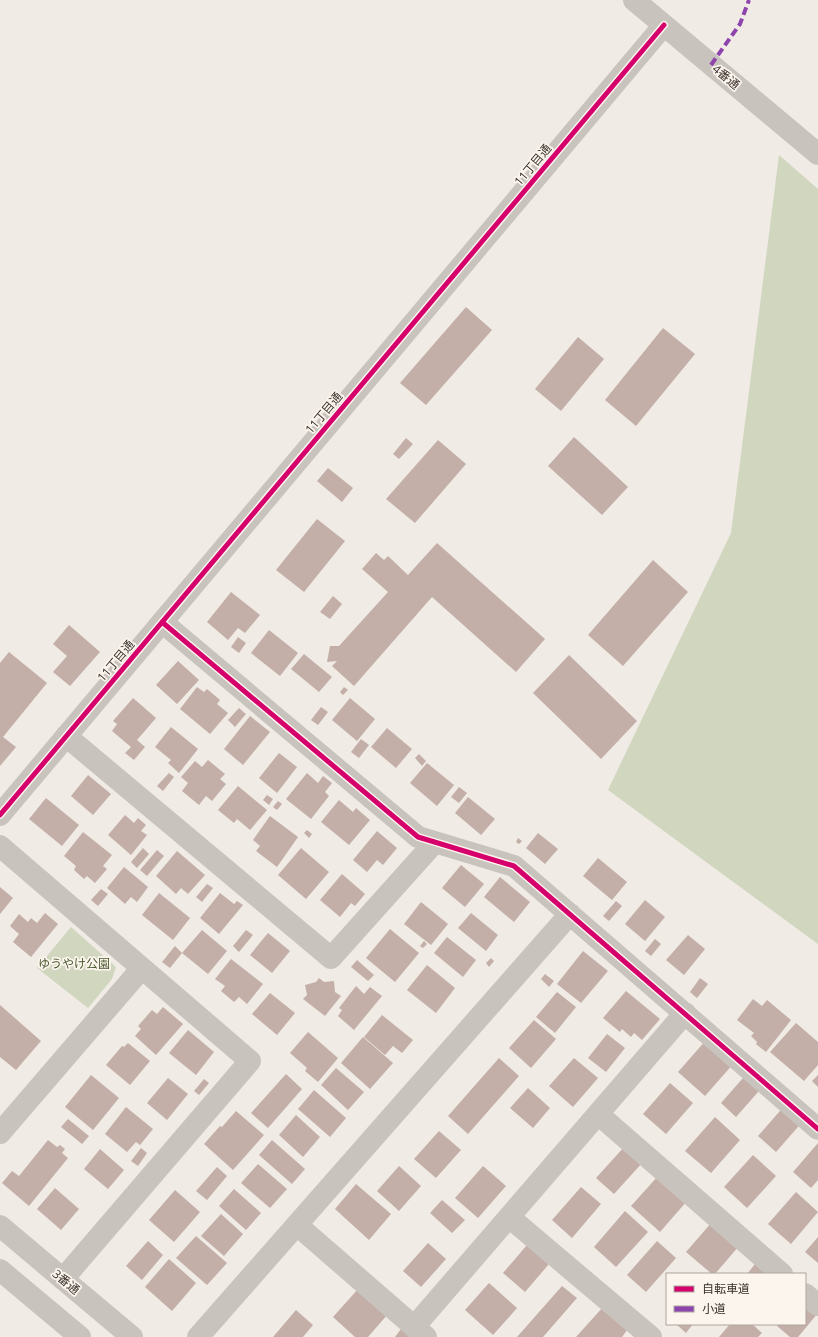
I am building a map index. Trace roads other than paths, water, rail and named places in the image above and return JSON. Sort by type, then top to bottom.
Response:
[{"type":"street","name":"4番通","points":[[634,0],[818,154]]},
{"type":"street","name":"11丁目通","points":[[0,814],[664,25]]},
{"type":"street","points":[[162,622],[418,837],[514,866],[818,1129]]},
{"type":"street","points":[[66,736],[331,958],[435,842]]},
{"type":"street","points":[[0,846],[250,1061],[63,1279]]},
{"type":"street","points":[[198,1337],[570,914]]},
{"type":"street","points":[[0,1133],[142,968]]},
{"type":"street","points":[[297,1225],[420,1332],[509,1217],[685,1013]]},
{"type":"street","points":[[598,1114],[781,1273]]},
{"type":"street","points":[[509,1217],[651,1337]]},
{"type":"street","name":"3番通","points":[[0,1226],[132,1337]]},
{"type":"street","points":[[0,1270],[80,1337]]},
{"type":"street","points":[[806,1295],[818,1305]]},
{"type":"park label","name":"ゆうやけ公園","points":[[74,964]]}]
